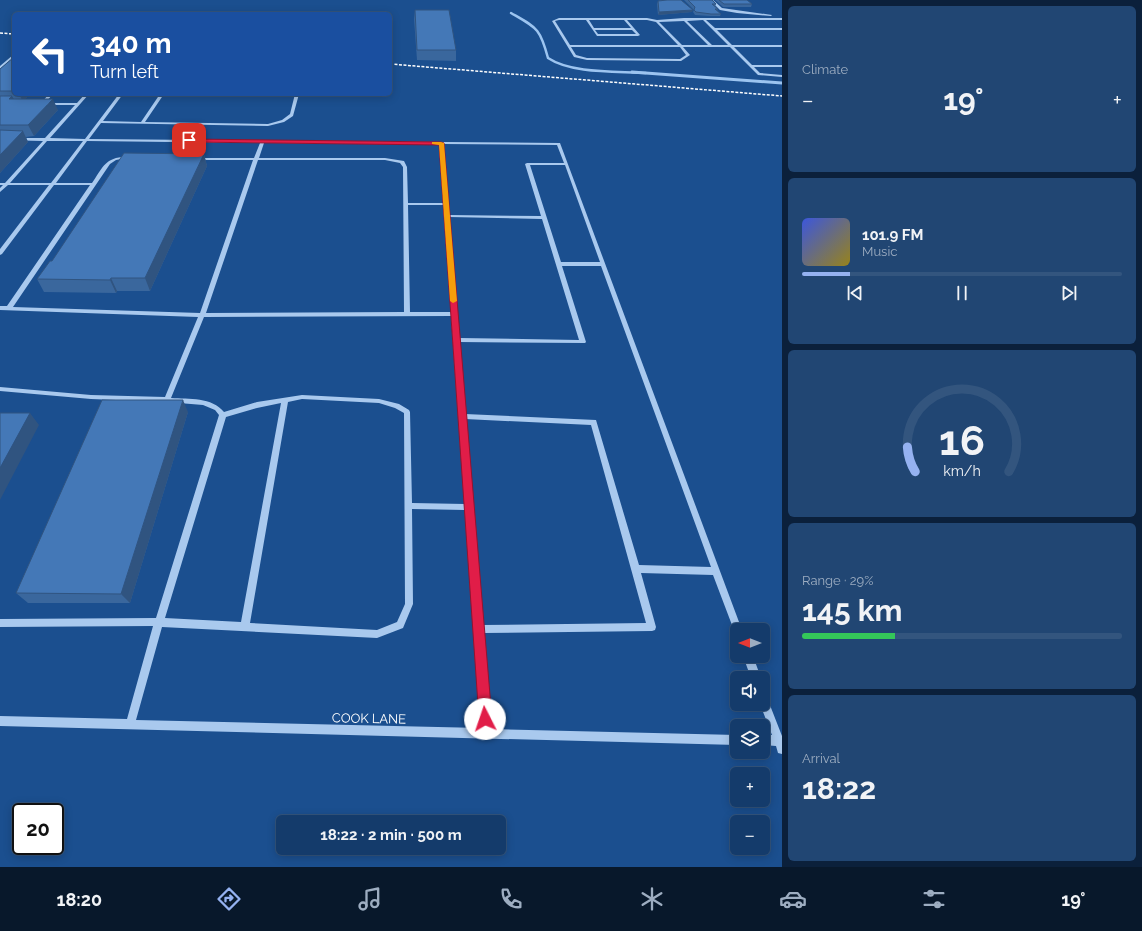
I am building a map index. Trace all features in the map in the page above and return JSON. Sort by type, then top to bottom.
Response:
[{"type":"street","points":[[711,0],[721,9],[737,12],[782,15]]},
{"type":"street","points":[[657,21],[688,55],[681,60],[586,60],[575,56],[553,21],[559,19],[625,19],[657,21],[684,19],[782,19]]},
{"type":"street","points":[[587,19],[597,35],[638,35],[625,19]]},
{"type":"street","points":[[684,19],[711,46]]},
{"type":"street","points":[[704,19],[733,46],[759,74],[782,76]]},
{"type":"street","points":[[593,29],[633,29]]},
{"type":"street","points":[[714,29],[782,29]]},
{"type":"street","points":[[569,46],[782,46]]},
{"type":"street","points":[[0,68],[12,58]]},
{"type":"street","points":[[751,66],[782,66]]},
{"type":"street","points":[[42,104],[49,96]]},
{"type":"street","points":[[0,191],[85,96]]},
{"type":"street","points":[[0,253],[119,96]]},
{"type":"street","points":[[142,123],[161,96]]},
{"type":"street","points":[[99,122],[268,124],[283,121],[292,115],[297,96]]},
{"type":"street","points":[[35,104],[78,104]]},
{"type":"street","points":[[0,139],[559,144],[736,623]]},
{"type":"street","points":[[167,400],[202,315],[263,141]]},
{"type":"street","points":[[441,143],[486,734]]},
{"type":"street","points":[[9,308],[108,163],[115,159],[133,157]]},
{"type":"street","points":[[195,158],[256,160],[396,160],[402,162],[405,167],[407,314]]},
{"type":"street","points":[[456,340],[583,342],[527,164],[566,164]]},
{"type":"street","points":[[0,184],[94,184]]},
{"type":"street","points":[[405,204],[446,204]]},
{"type":"street","points":[[447,216],[544,218]]},
{"type":"street","points":[[558,264],[603,264]]},
{"type":"street","points":[[0,308],[202,315],[454,314]]},
{"type":"street","points":[[0,389],[91,397],[204,403],[217,408],[223,415]]},
{"type":"street","points":[[0,623],[159,622],[377,634],[400,625],[409,604],[407,412],[397,406],[379,401],[302,397],[256,405],[223,415]]},
{"type":"street","points":[[245,627],[285,400]]},
{"type":"street","points":[[130,725],[159,622],[223,415]]},
{"type":"street","points":[[462,416],[594,422],[652,627],[478,629]]},
{"type":"street","points":[[408,506],[469,507]]},
{"type":"street","points":[[636,569],[717,571]]},
{"type":"street","points":[[768,711],[781,744]]},
{"type":"street","name":"COOK LANE","points":[[0,722],[730,740]]},
{"type":"street","points":[[770,742],[781,744]]},
{"type":"building","points":[[681,0],[693,10],[659,12],[658,1]]},
{"type":"building","points":[[688,0],[712,0],[716,4],[712,4],[718,9],[715,9],[721,14],[696,12],[694,10],[695,7]]},
{"type":"building","points":[[719,0],[747,0],[752,4],[724,4]]},
{"type":"building","points":[[415,10],[449,10],[456,50],[417,50]]},
{"type":"building","points":[[12,59],[12,91],[0,91],[0,69]]},
{"type":"building","points":[[0,96],[12,96],[9,99],[53,99],[28,125],[0,125]]},
{"type":"building","points":[[0,130],[23,131],[0,155]]},
{"type":"building","points":[[124,153],[204,154],[145,278],[111,278],[110,280],[37,279],[50,261],[52,261]]},
{"type":"building","points":[[102,400],[183,400],[121,594],[16,593]]},
{"type":"building","points":[[0,413],[30,413],[0,468]]},
{"type":"waterway","points":[[511,13],[527,22],[536,30],[540,35],[548,58],[558,63],[569,67],[595,71],[645,73]]},
{"type":"waterway","points":[[632,72],[645,73]]},
{"type":"waterway","points":[[645,73],[782,83]]},
{"type":"railway","points":[[0,33],[12,34]]},
{"type":"railway","points":[[392,64],[782,96]]},
{"type":"slow traffic","points":[[434,143],[441,143],[453,301]]},
{"type":"route","points":[[189,140],[441,143],[485,719]]}]
